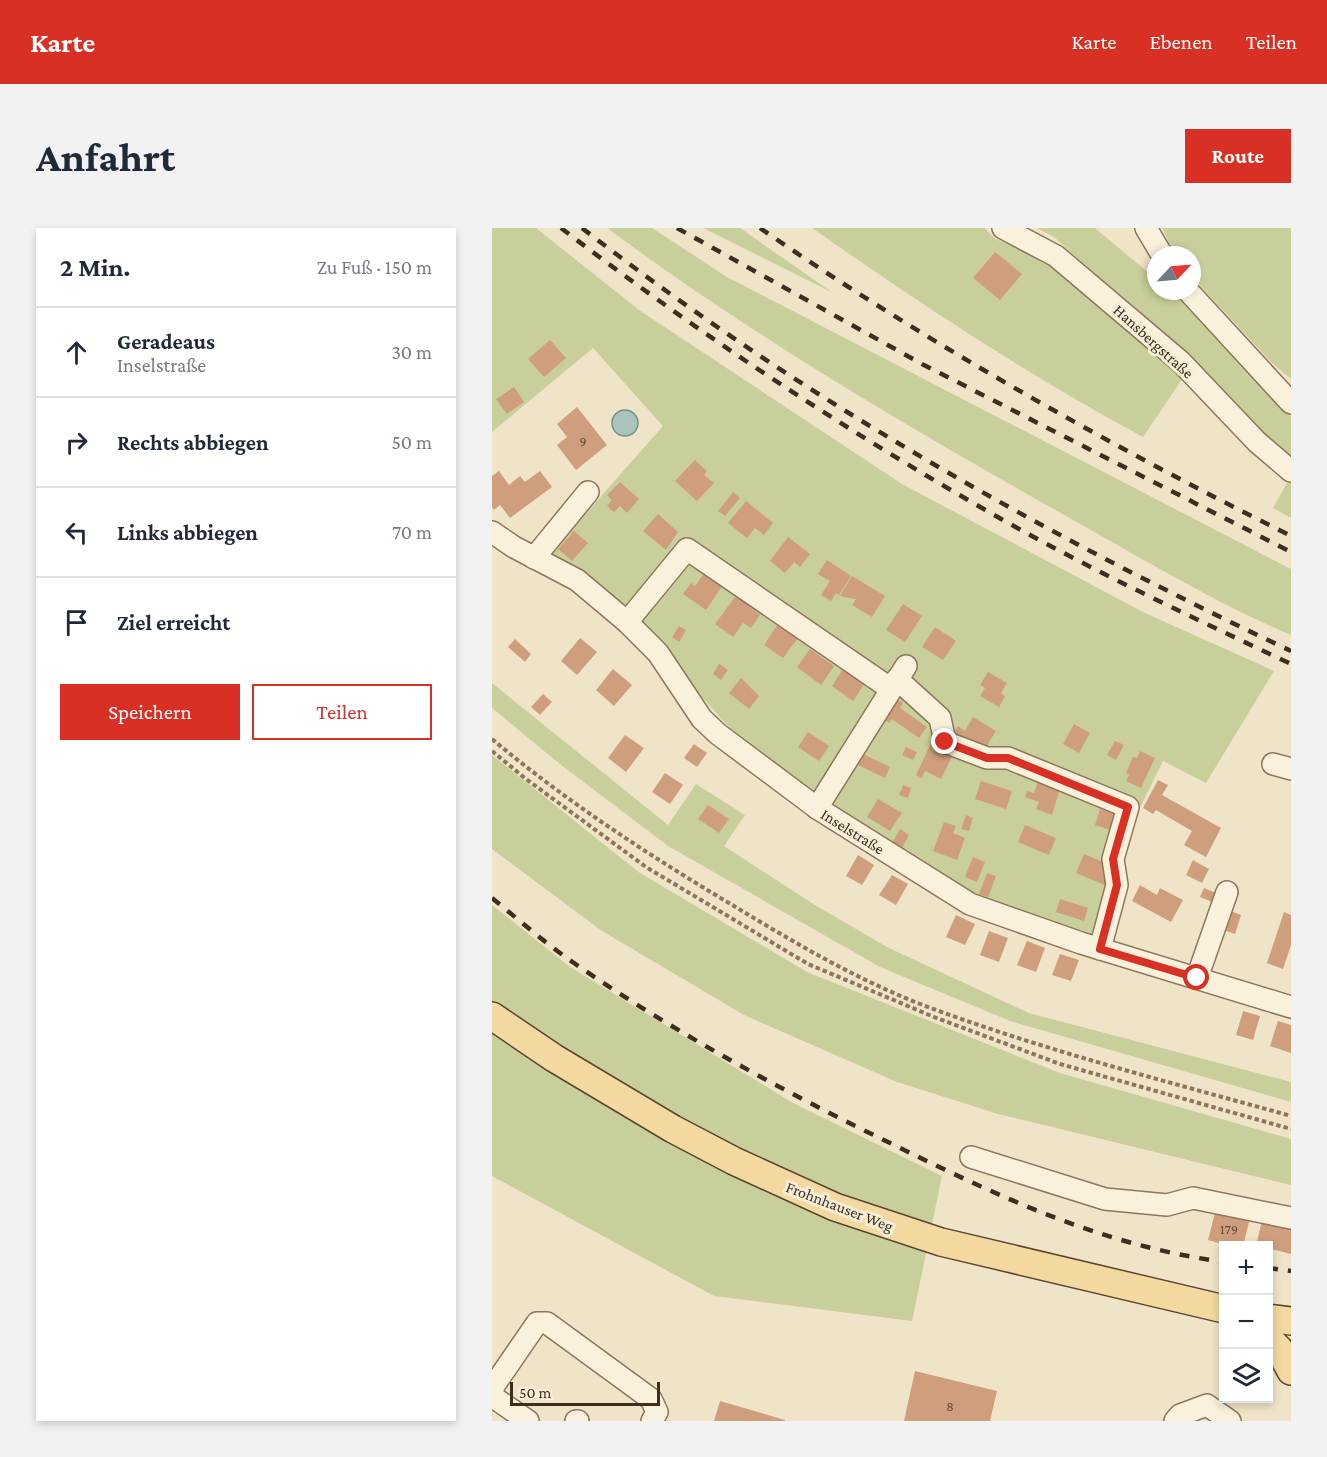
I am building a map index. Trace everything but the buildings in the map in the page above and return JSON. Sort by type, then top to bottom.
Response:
[{"type":"main road","name":"Frohnhauser Weg","points":[[492,1016],[554,1058],[673,1129],[835,1207],[941,1242],[1092,1276],[1152,1294],[1219,1309]]},
{"type":"main road","points":[[1273,1319],[1291,1321]]},
{"type":"main road","points":[[1273,1342],[1291,1371]]},
{"type":"street","name":"Hansbergstraße","points":[[1003,228],[1056,256],[1181,362],[1257,442],[1291,471]]},
{"type":"street","points":[[1146,228],[1157,246]]},
{"type":"street","points":[[1196,300],[1291,403]]},
{"type":"street","points":[[534,558],[588,492]]},
{"type":"street","name":"Inselstraße","points":[[492,532],[534,558],[577,580],[627,622],[658,653],[702,719],[718,734],[817,808],[970,904],[1100,949],[1291,1007]]},
{"type":"street","points":[[627,622],[687,549],[898,678],[940,718],[945,742],[987,758],[1008,758],[1128,807],[1113,859],[1117,885],[1100,949]]},
{"type":"street","points":[[817,808],[898,678]]},
{"type":"street","points":[[1197,978],[1227,892]]},
{"type":"street","points":[[971,1157],[1105,1199],[1167,1205],[1193,1198],[1291,1218]]},
{"type":"street","points":[[528,1421],[493,1397],[493,1387],[537,1323],[547,1323],[651,1400],[657,1412],[652,1421]]},
{"type":"street","points":[[1175,1421],[1180,1415],[1207,1405],[1230,1421]]},
{"type":"path","points":[[492,739],[530,771],[653,858],[812,953],[937,1011],[1064,1052],[1291,1116]]},
{"type":"path","points":[[492,751],[526,779],[646,867],[808,964],[934,1017],[1060,1064],[1291,1129]]},
{"type":"green space","points":[[492,228],[536,228],[639,310],[902,484],[1143,612],[1274,671],[1206,783],[1163,761],[1127,834],[1103,937],[967,896],[830,805],[737,736],[691,685],[636,613],[590,578],[550,554],[663,426],[593,348],[492,432]]},
{"type":"green space","points":[[607,228],[652,228],[727,277],[1291,569],[1291,635],[1174,577],[886,412],[772,342]]},
{"type":"green space","points":[[703,228],[740,228],[833,293]]},
{"type":"green space","points":[[812,228],[985,228],[994,238],[1043,260],[1185,375],[1143,437],[1058,389],[974,337]]},
{"type":"green space","points":[[1037,228],[1095,228],[1147,271],[1147,300],[1180,300],[1291,417],[1291,462],[1117,294],[1054,237]]},
{"type":"green space","points":[[1162,228],[1291,228],[1291,379],[1273,364],[1201,287],[1201,246],[1171,246]]},
{"type":"green space","points":[[1291,476],[1291,518],[1273,508]]},
{"type":"green space","points":[[492,683],[668,825],[696,784],[745,815],[724,846],[815,905],[887,947],[1029,1013],[1291,1082],[1291,1102],[1010,1021],[880,967],[668,846],[561,765],[492,708]]},
{"type":"green space","points":[[492,755],[640,873],[807,972],[1060,1073],[1291,1139],[1291,1185],[998,1114],[897,1082],[744,1015],[602,931],[492,849]]},
{"type":"green space","points":[[492,905],[570,967],[793,1103],[942,1176],[912,1321],[714,1296],[492,1176]]},
{"type":"water","points":[[625,410],[634,414],[638,423],[634,432],[625,436],[616,432],[612,423],[616,414]]},
{"type":"railway","points":[[561,228],[722,345],[889,453],[1003,520],[1074,558],[1291,664]]},
{"type":"railway","points":[[582,228],[665,290],[750,349],[925,459],[1106,559],[1291,651]]},
{"type":"railway","points":[[677,228],[922,364],[1291,552]]},
{"type":"railway","points":[[760,228],[887,312],[1020,391],[1155,466],[1291,536]]},
{"type":"railway","points":[[492,898],[563,955],[612,989],[730,1060],[851,1124],[973,1183],[1053,1217],[1136,1244],[1219,1261]]},
{"type":"railway","points":[[1273,1269],[1291,1271]]},
{"type":"route","points":[[945,742],[987,758],[1008,758],[1128,807],[1113,859],[1117,885],[1100,949],[1197,978]]}]
